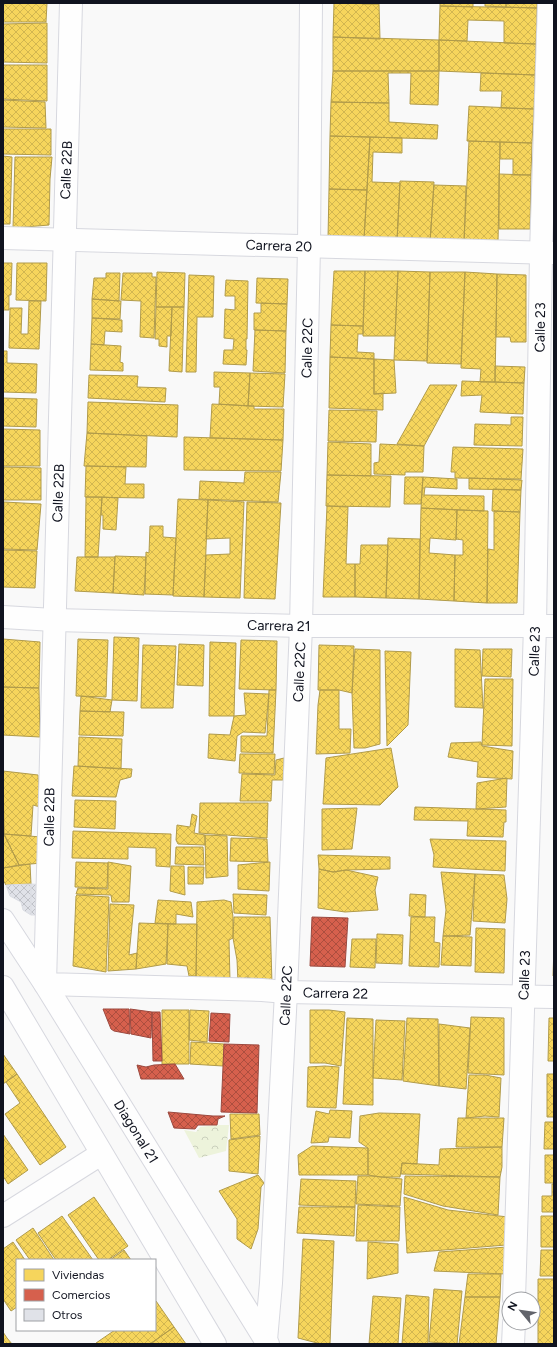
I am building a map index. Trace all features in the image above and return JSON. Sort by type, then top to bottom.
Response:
[{"type":"main road","name":"Calle 22B","points":[[45,984],[71,3]]},
{"type":"main road","name":"Calle 22C","points":[[267,1342],[286,992],[301,626],[309,246],[311,3]]},
{"type":"main road","name":"Calle 23","points":[[514,1291],[524,996],[544,626],[549,3]]},
{"type":"main road","name":"Carrera 20","points":[[3,238],[547,253]]},
{"type":"main road","name":"Carrera 21","points":[[3,617],[54,620],[301,626],[544,626]]},
{"type":"main road","name":"Diagonal 21","points":[[3,920],[45,984],[267,1342]]},
{"type":"main road","name":"Carrera 22","points":[[45,984],[262,990],[286,992],[554,997]]},
{"type":"main road","points":[[3,987],[215,1344]]},
{"type":"main road","points":[[3,1216],[101,1154]]},
{"type":"main road","points":[[513,1344],[514,1331]]},
{"type":"green space","points":[[229,1125],[226,1151],[199,1158],[184,1130],[196,1132],[200,1127]]},
{"type":"building: Viviendas","points":[[3,3],[47,3],[46,22],[3,22]]},
{"type":"building: Viviendas","points":[[334,3],[379,4],[380,39],[333,37]]},
{"type":"building: Viviendas","points":[[379,3],[379,4],[362,4]]},
{"type":"building: Viviendas","points":[[440,3],[473,3],[473,7],[440,6]]},
{"type":"building: Viviendas","points":[[485,3],[506,3],[506,7],[485,6]]},
{"type":"building: Viviendas","points":[[506,3],[537,3],[537,8],[506,7]]},
{"type":"building: Viviendas","points":[[440,6],[537,8],[536,44],[504,43],[504,21],[468,20],[467,41],[439,40]]},
{"type":"building: Viviendas","points":[[47,23],[47,63],[3,62],[3,24]]},
{"type":"building: Viviendas","points":[[333,37],[439,40],[439,71],[333,71]]},
{"type":"building: Viviendas","points":[[439,40],[536,44],[535,75],[439,71]]},
{"type":"building: Viviendas","points":[[3,65],[47,65],[47,101],[3,99]]},
{"type":"building: Viviendas","points":[[333,71],[439,71],[438,105],[410,104],[411,73],[388,73],[389,103],[331,102]]},
{"type":"building: Viviendas","points":[[481,73],[535,75],[534,109],[501,108],[502,91],[480,91]]},
{"type":"building: Viviendas","points":[[3,100],[45,102],[46,128],[3,127]]},
{"type":"building: Viviendas","points":[[331,102],[389,103],[389,122],[438,125],[437,139],[330,136]]},
{"type":"building: Viviendas","points":[[469,106],[534,109],[532,143],[467,141]]},
{"type":"building: Viviendas","points":[[3,129],[51,129],[51,155],[3,154]]},
{"type":"building: Viviendas","points":[[330,136],[370,137],[367,190],[329,189]]},
{"type":"building: Viviendas","points":[[370,137],[402,138],[402,153],[373,152],[372,182],[400,183],[397,241],[364,239]]},
{"type":"building: Viviendas","points":[[469,141],[500,142],[498,242],[464,242]]},
{"type":"building: Viviendas","points":[[500,142],[532,143],[531,175],[513,175],[513,159],[500,159]]},
{"type":"building: Viviendas","points":[[3,156],[12,157],[10,224],[3,224]]},
{"type":"building: Viviendas","points":[[15,157],[52,157],[49,225],[13,228]]},
{"type":"building: Viviendas","points":[[499,174],[531,175],[530,229],[499,229]]},
{"type":"building: Viviendas","points":[[400,181],[434,182],[430,242],[397,241]]},
{"type":"building: Viviendas","points":[[434,185],[466,186],[464,242],[430,242]]},
{"type":"building: Viviendas","points":[[329,189],[367,190],[364,239],[328,238]]},
{"type":"building: Viviendas","points":[[3,263],[12,263],[9,310],[3,310]]},
{"type":"building: Viviendas","points":[[17,263],[47,263],[46,301],[16,300]]},
{"type":"building: Viviendas","points":[[334,271],[365,271],[363,326],[331,325]]},
{"type":"building: Viviendas","points":[[365,271],[398,271],[395,336],[363,336]]},
{"type":"building: Viviendas","points":[[398,271],[430,272],[427,361],[394,360]]},
{"type":"building: Viviendas","points":[[157,272],[185,273],[184,307],[156,307]]},
{"type":"building: Viviendas","points":[[430,272],[465,272],[461,364],[427,363]]},
{"type":"building: Viviendas","points":[[465,272],[497,274],[495,382],[480,382],[481,369],[461,368]]},
{"type":"building: Viviendas","points":[[106,273],[120,273],[119,301],[92,299],[94,278],[106,278]]},
{"type":"building: Viviendas","points":[[123,273],[152,273],[152,277],[156,277],[154,338],[140,337],[141,301],[121,300]]},
{"type":"building: Viviendas","points":[[497,274],[526,275],[526,342],[511,342],[510,337],[496,337]]},
{"type":"building: Viviendas","points":[[189,275],[214,276],[213,317],[197,317],[196,372],[186,372]]},
{"type":"building: Viviendas","points":[[257,278],[288,279],[287,304],[256,303]]},
{"type":"building: Viviendas","points":[[226,280],[248,281],[246,365],[223,364],[224,350],[233,350],[234,339],[224,338],[225,309],[235,310],[235,296],[225,296]]},
{"type":"building: Viviendas","points":[[92,299],[121,301],[120,319],[92,318]]},
{"type":"building: Viviendas","points":[[29,301],[41,301],[39,349],[9,348],[10,308],[22,308],[21,334],[28,334]]},
{"type":"building: Viviendas","points":[[261,303],[287,304],[286,331],[254,330],[254,313],[261,313]]},
{"type":"building: Viviendas","points":[[156,307],[172,307],[171,336],[167,336],[167,347],[159,346],[159,339],[155,339]]},
{"type":"building: Viviendas","points":[[172,307],[184,307],[182,372],[169,371]]},
{"type":"building: Viviendas","points":[[92,318],[122,320],[122,332],[105,331],[104,345],[91,344]]},
{"type":"building: Viviendas","points":[[331,325],[363,326],[363,334],[358,334],[357,352],[374,353],[374,359],[330,357]]},
{"type":"building: Viviendas","points":[[255,330],[286,331],[285,373],[253,371]]},
{"type":"building: Viviendas","points":[[91,344],[121,346],[120,362],[123,363],[123,371],[90,370]]},
{"type":"building: Viviendas","points":[[3,351],[7,351],[7,363],[37,364],[36,393],[3,392]]},
{"type":"building: Viviendas","points":[[330,357],[374,359],[374,394],[383,393],[383,410],[329,408]]},
{"type":"building: Viviendas","points":[[374,359],[394,360],[396,393],[374,394]]},
{"type":"building: Viviendas","points":[[495,366],[525,367],[524,383],[495,382]]},
{"type":"building: Viviendas","points":[[214,372],[250,373],[248,406],[219,404],[220,387],[214,387]]},
{"type":"building: Viviendas","points":[[250,373],[285,374],[283,407],[248,406]]},
{"type":"building: Viviendas","points":[[89,375],[138,376],[137,387],[166,388],[165,402],[88,398]]},
{"type":"building: Viviendas","points":[[462,381],[524,383],[523,414],[480,412],[482,395],[461,396]]},
{"type":"building: Viviendas","points":[[430,385],[457,385],[424,446],[397,444]]},
{"type":"building: Viviendas","points":[[3,398],[37,399],[36,427],[3,426]]},
{"type":"building: Viviendas","points":[[88,402],[178,405],[177,437],[87,433]]},
{"type":"building: Viviendas","points":[[212,404],[254,406],[254,409],[284,409],[283,440],[210,438]]},
{"type":"building: Viviendas","points":[[329,410],[377,411],[376,442],[328,441]]},
{"type":"building: Viviendas","points":[[511,417],[523,417],[522,446],[474,445],[475,424],[511,425]]},
{"type":"building: Viviendas","points":[[3,429],[40,430],[40,466],[3,466]]},
{"type":"building: Viviendas","points":[[87,433],[147,436],[146,467],[84,466]]},
{"type":"building: Viviendas","points":[[184,437],[283,440],[281,471],[184,470]]},
{"type":"building: Viviendas","points":[[328,442],[371,444],[371,476],[327,475]]},
{"type":"building: Viviendas","points":[[380,444],[424,446],[423,472],[405,472],[405,475],[374,474],[374,463],[379,462]]},
{"type":"building: Viviendas","points":[[453,447],[523,449],[521,479],[455,478],[455,472],[451,472]]},
{"type":"building: Viviendas","points":[[86,466],[126,467],[125,484],[144,484],[144,498],[85,497]]},
{"type":"building: Viviendas","points":[[3,467],[41,468],[41,500],[3,500]]},
{"type":"building: Viviendas","points":[[245,472],[281,472],[278,502],[199,499],[200,481],[244,483]]},
{"type":"building: Viviendas","points":[[327,475],[391,476],[390,507],[326,506]]},
{"type":"building: Viviendas","points":[[405,477],[423,477],[421,504],[404,504]]},
{"type":"building: Viviendas","points":[[423,477],[457,479],[457,489],[425,487],[424,495],[484,496],[484,511],[421,508]]},
{"type":"building: Viviendas","points":[[469,478],[522,480],[521,490],[469,489]]},
{"type":"building: Viviendas","points":[[493,489],[521,490],[520,512],[492,511]]},
{"type":"building: Viviendas","points":[[86,497],[102,497],[98,557],[85,557]]},
{"type":"building: Viviendas","points":[[102,497],[118,498],[116,530],[103,529],[103,515],[101,515]]},
{"type":"building: Viviendas","points":[[178,499],[208,500],[204,597],[173,596]]},
{"type":"building: Viviendas","points":[[208,500],[244,502],[240,598],[204,597],[206,555],[230,554],[230,538],[206,539]]},
{"type":"building: Viviendas","points":[[4,502],[41,504],[37,550],[3,549]]},
{"type":"building: Viviendas","points":[[247,502],[281,503],[275,599],[244,598]]},
{"type":"building: Viviendas","points":[[327,506],[348,507],[346,564],[355,564],[355,597],[323,597]]},
{"type":"building: Viviendas","points":[[421,508],[457,510],[456,540],[430,538],[429,553],[455,555],[454,601],[419,599]]},
{"type":"building: Viviendas","points":[[457,510],[488,511],[487,603],[454,601],[455,555],[463,555],[463,540],[456,539]]},
{"type":"building: Viviendas","points":[[494,511],[520,512],[517,603],[487,603],[488,549],[494,550]]},
{"type":"building: Viviendas","points":[[150,526],[163,526],[163,537],[176,538],[173,595],[145,594],[146,552],[149,553]]},
{"type":"building: Viviendas","points":[[388,538],[420,539],[419,599],[386,598]]},
{"type":"building: Viviendas","points":[[361,545],[388,545],[386,598],[355,597],[355,564],[360,564]]},
{"type":"building: Viviendas","points":[[3,550],[37,551],[35,588],[3,587]]},
{"type":"building: Viviendas","points":[[115,556],[146,557],[144,595],[113,593]]},
{"type":"building: Viviendas","points":[[77,557],[115,557],[113,593],[75,591]]},
{"type":"building: Viviendas","points":[[114,637],[139,638],[137,701],[112,700]]},
{"type":"building: Viviendas","points":[[3,639],[40,642],[39,688],[3,687]]},
{"type":"building: Viviendas","points":[[78,639],[108,640],[106,697],[76,696]]},
{"type":"building: Viviendas","points":[[241,640],[277,641],[276,690],[239,689]]},
{"type":"building: Viviendas","points":[[210,642],[236,643],[234,716],[209,716]]},
{"type":"building: Viviendas","points":[[179,644],[204,645],[203,686],[177,685]]},
{"type":"building: Viviendas","points":[[143,645],[176,646],[173,708],[141,708]]},
{"type":"building: Viviendas","points":[[319,645],[354,646],[352,693],[339,690],[318,690]]},
{"type":"building: Viviendas","points":[[355,649],[380,650],[380,744],[365,748],[354,748],[352,693]]},
{"type":"building: Viviendas","points":[[455,649],[480,650],[483,708],[455,707]]},
{"type":"building: Viviendas","points":[[483,649],[512,649],[511,677],[482,676]]},
{"type":"building: Viviendas","points":[[385,651],[411,652],[408,725],[387,746]]},
{"type":"building: Viviendas","points":[[485,679],[513,679],[512,746],[482,745]]},
{"type":"building: Viviendas","points":[[3,687],[39,688],[40,737],[3,735]]},
{"type":"building: Viviendas","points":[[269,690],[276,690],[273,753],[241,752],[241,736],[267,736]]},
{"type":"building: Viviendas","points":[[320,690],[339,690],[339,729],[351,729],[350,753],[316,754]]},
{"type":"building: Viviendas","points":[[244,693],[269,694],[265,733],[243,732],[237,736],[235,761],[208,758],[209,734],[230,735],[234,716],[246,715]]},
{"type":"building: Viviendas","points":[[81,696],[112,700],[110,712],[80,711]]},
{"type":"building: Viviendas","points":[[80,711],[124,712],[123,736],[79,735]]},
{"type":"building: Viviendas","points":[[79,737],[122,739],[121,769],[78,766]]},
{"type":"building: Viviendas","points":[[481,742],[482,746],[513,751],[512,779],[477,777],[478,762],[448,757],[451,743]]},
{"type":"building: Viviendas","points":[[391,748],[398,787],[380,805],[323,804],[326,758]]},
{"type":"building: Viviendas","points":[[240,754],[275,754],[274,774],[239,773]]},
{"type":"building: Viviendas","points":[[284,758],[283,780],[272,780],[271,801],[240,801],[242,774],[275,775],[276,760]]},
{"type":"building: Viviendas","points":[[74,766],[132,769],[131,777],[120,780],[116,797],[72,796]]},
{"type":"building: Viviendas","points":[[3,771],[38,775],[40,807],[33,805],[31,836],[4,834]]},
{"type":"building: Viviendas","points":[[507,778],[506,807],[476,809],[477,783]]},
{"type":"building: Viviendas","points":[[75,800],[116,801],[115,829],[74,827]]},
{"type":"building: Viviendas","points":[[200,803],[268,803],[267,838],[199,833]]},
{"type":"building: Viviendas","points":[[3,805],[4,834],[3,834]]},
{"type":"building: Viviendas","points":[[415,807],[506,810],[506,822],[504,822],[503,837],[467,836],[468,821],[414,820]]},
{"type":"building: Viviendas","points":[[357,808],[352,849],[322,850],[322,809]]},
{"type":"building: Viviendas","points":[[192,814],[197,816],[194,833],[205,835],[205,845],[178,844],[176,840],[177,825],[190,827]]},
{"type":"building: Viviendas","points":[[73,831],[171,834],[170,867],[156,866],[156,848],[128,847],[128,859],[72,858]]},
{"type":"building: Viviendas","points":[[4,834],[19,865],[3,868]]},
{"type":"building: Viviendas","points":[[4,834],[41,837],[42,863],[19,865]]},
{"type":"building: Viviendas","points":[[205,835],[227,836],[228,876],[206,878]]},
{"type":"building: Viviendas","points":[[231,838],[267,839],[268,862],[230,861]]},
{"type":"building: Viviendas","points":[[430,839],[506,841],[505,871],[433,867],[434,855]]},
{"type":"building: Viviendas","points":[[176,847],[203,847],[204,865],[175,864]]},
{"type":"building: Viviendas","points":[[318,855],[390,857],[390,869],[346,870],[333,872],[319,869]]},
{"type":"building: Viviendas","points":[[76,862],[108,863],[107,888],[75,887]]},
{"type":"building: Viviendas","points":[[108,862],[131,866],[129,902],[112,902],[111,895],[76,894],[78,888],[108,889]]},
{"type":"building: Viviendas","points":[[270,862],[269,891],[238,889],[238,865]]},
{"type":"building: Viviendas","points":[[30,864],[31,884],[6,885],[3,880],[3,868]]},
{"type":"building: Viviendas","points":[[171,866],[184,866],[185,895],[170,891]]},
{"type":"building: Viviendas","points":[[188,867],[204,867],[203,884],[188,884]]},
{"type":"building: Viviendas","points":[[319,869],[333,872],[346,870],[378,877],[375,890],[378,910],[345,912],[318,908]]},
{"type":"building: Viviendas","points":[[441,872],[475,874],[470,935],[443,936],[446,910]]},
{"type":"building: Viviendas","points":[[475,874],[504,875],[507,899],[505,923],[473,921]]},
{"type":"building: Viviendas","points":[[233,894],[267,895],[266,915],[234,913]]},
{"type":"building: Viviendas","points":[[410,894],[426,895],[425,917],[409,916]]},
{"type":"building: Viviendas","points":[[77,895],[109,897],[106,972],[73,966]]},
{"type":"building: Viviendas","points":[[158,900],[191,902],[193,917],[176,914],[176,924],[155,923]]},
{"type":"building: Viviendas","points":[[224,900],[231,902],[233,917],[233,938],[229,940],[230,981],[196,982],[197,902]]},
{"type":"building: Viviendas","points":[[110,904],[134,905],[129,955],[137,953],[136,969],[108,971]]},
{"type":"building: Viviendas","points":[[234,917],[270,917],[272,984],[246,977],[238,982],[237,960],[233,938]]},
{"type":"building: Viviendas","points":[[411,917],[435,917],[434,942],[440,943],[439,967],[409,966]]},
{"type":"building: Viviendas","points":[[139,923],[168,924],[166,964],[136,969]]},
{"type":"building: Viviendas","points":[[168,924],[197,924],[196,976],[189,976],[187,966],[167,964]]},
{"type":"building: Viviendas","points":[[476,928],[505,929],[504,973],[475,972]]},
{"type":"building: Viviendas","points":[[377,934],[403,935],[402,964],[376,963]]},
{"type":"building: Viviendas","points":[[443,936],[472,937],[471,966],[441,965]]},
{"type":"building: Viviendas","points":[[352,939],[376,939],[375,968],[350,967]]},
{"type":"building: Viviendas","points":[[554,946],[554,977],[553,976]]},
{"type":"building: Viviendas","points":[[162,1010],[189,1010],[189,1064],[162,1064]]},
{"type":"building: Viviendas","points":[[190,1010],[209,1011],[207,1042],[189,1040]]},
{"type":"building: Viviendas","points":[[310,1010],[345,1012],[341,1066],[325,1063],[310,1063]]},
{"type":"building: Viviendas","points":[[471,1017],[504,1018],[504,1075],[468,1073]]},
{"type":"building: Viviendas","points":[[347,1018],[373,1019],[373,1105],[343,1104]]},
{"type":"building: Viviendas","points":[[407,1018],[438,1019],[439,1086],[403,1081]]},
{"type":"building: Viviendas","points":[[549,1018],[554,1018],[554,1061],[548,1061]]},
{"type":"building: Viviendas","points":[[376,1020],[405,1021],[402,1080],[373,1078]]},
{"type":"building: Viviendas","points":[[439,1024],[470,1028],[466,1089],[439,1086]]},
{"type":"building: Viviendas","points":[[191,1042],[224,1044],[223,1066],[190,1064]]},
{"type":"building: Viviendas","points":[[3,1054],[17,1074],[3,1084]]},
{"type":"building: Viviendas","points":[[308,1067],[339,1067],[336,1108],[307,1107]]},
{"type":"building: Viviendas","points":[[17,1074],[66,1147],[40,1165],[5,1114],[20,1103],[6,1082]]},
{"type":"building: Viviendas","points":[[547,1074],[554,1074],[554,1117],[547,1117]]},
{"type":"building: Viviendas","points":[[469,1075],[485,1075],[501,1078],[499,1117],[485,1116],[466,1118]]},
{"type":"building: Viviendas","points":[[330,1110],[352,1111],[350,1138],[329,1137],[328,1142],[311,1143],[316,1111],[329,1114]]},
{"type":"building: Viviendas","points":[[379,1113],[420,1114],[417,1164],[402,1163],[400,1177],[368,1175],[368,1148],[359,1142],[360,1116]]},
{"type":"building: Viviendas","points":[[230,1114],[259,1114],[260,1135],[231,1139]]},
{"type":"building: Viviendas","points":[[458,1118],[504,1118],[502,1147],[456,1147]]},
{"type":"building: Viviendas","points":[[545,1122],[554,1122],[554,1149],[544,1149]]},
{"type":"building: Viviendas","points":[[3,1134],[28,1170],[8,1184],[3,1176]]},
{"type":"building: Viviendas","points":[[260,1136],[258,1174],[229,1171],[229,1140]]},
{"type":"building: Viviendas","points":[[312,1146],[368,1148],[368,1175],[299,1175],[298,1155]]},
{"type":"building: Viviendas","points":[[502,1147],[502,1167],[500,1177],[401,1174],[402,1163],[439,1165],[440,1149]]},
{"type":"building: Viviendas","points":[[545,1155],[554,1155],[554,1183],[545,1183]]},
{"type":"building: Viviendas","points":[[258,1175],[264,1183],[261,1187],[258,1229],[251,1249],[237,1239],[237,1219],[219,1191]]},
{"type":"building: Viviendas","points":[[358,1176],[402,1179],[400,1206],[356,1204]]},
{"type":"building: Viviendas","points":[[405,1176],[500,1177],[498,1215],[443,1206],[404,1194]]},
{"type":"building: Viviendas","points":[[301,1179],[356,1181],[355,1207],[299,1205]]},
{"type":"building: Viviendas","points":[[552,1184],[554,1184],[554,1212],[542,1212],[542,1196],[552,1196]]},
{"type":"building: Viviendas","points":[[94,1197],[128,1246],[109,1259],[98,1259],[68,1215]]},
{"type":"building: Viviendas","points":[[404,1197],[448,1210],[508,1217],[506,1245],[407,1253]]},
{"type":"building: Viviendas","points":[[358,1205],[400,1207],[399,1241],[356,1241]]},
{"type":"building: Viviendas","points":[[299,1207],[355,1207],[354,1236],[297,1233]]},
{"type":"building: Viviendas","points":[[62,1216],[92,1259],[55,1259],[38,1233]]},
{"type":"building: Viviendas","points":[[541,1216],[554,1216],[554,1247],[541,1247]]},
{"type":"building: Viviendas","points":[[33,1228],[53,1259],[29,1259],[16,1240]]},
{"type":"building: Viviendas","points":[[303,1239],[334,1241],[330,1344],[321,1344],[298,1338]]},
{"type":"building: Viviendas","points":[[13,1242],[24,1259],[16,1259],[16,1308],[11,1311],[3,1299],[3,1249]]},
{"type":"building: Viviendas","points":[[368,1242],[398,1244],[398,1273],[367,1279]]},
{"type":"building: Viviendas","points":[[507,1247],[506,1274],[434,1271],[439,1252]]},
{"type":"building: Viviendas","points":[[124,1250],[130,1259],[111,1259]]},
{"type":"building: Viviendas","points":[[541,1250],[554,1250],[554,1276],[540,1276]]},
{"type":"building: Viviendas","points":[[468,1274],[501,1274],[500,1297],[465,1297]]},
{"type":"building: Viviendas","points":[[538,1279],[554,1279],[554,1344],[538,1344],[538,1331],[541,1331],[541,1291],[538,1291]]},
{"type":"building: Viviendas","points":[[434,1289],[462,1291],[457,1344],[429,1342]]},
{"type":"building: Viviendas","points":[[406,1295],[429,1297],[428,1344],[402,1344]]},
{"type":"building: Viviendas","points":[[373,1296],[401,1298],[398,1344],[369,1344]]},
{"type":"building: Viviendas","points":[[465,1297],[500,1297],[496,1344],[459,1344]]},
{"type":"building: Viviendas","points":[[156,1301],[174,1327],[150,1344],[96,1343],[114,1331],[156,1331]]},
{"type":"building: Viviendas","points":[[174,1327],[186,1344],[150,1344]]},
{"type":"building: Viviendas","points":[[3,1332],[7,1338],[12,1344],[3,1344]]},
{"type":"building: Comercios","points":[[312,917],[348,918],[345,967],[310,966]]},
{"type":"building: Comercios","points":[[103,1009],[129,1009],[130,1034],[111,1029]]},
{"type":"building: Comercios","points":[[130,1009],[152,1012],[151,1038],[131,1034]]},
{"type":"building: Comercios","points":[[152,1012],[160,1012],[162,1061],[153,1061]]},
{"type":"building: Comercios","points":[[211,1013],[230,1014],[229,1042],[209,1041]]},
{"type":"building: Comercios","points":[[224,1044],[259,1045],[257,1113],[221,1112]]},
{"type":"building: Comercios","points":[[175,1064],[184,1079],[141,1079],[137,1065],[146,1067]]},
{"type":"building: Comercios","points":[[168,1112],[225,1116],[218,1119],[217,1125],[198,1125],[195,1129],[174,1128]]},
{"type":"building: Otros","points":[[31,884],[45,885],[43,915],[31,915]]},
{"type":"building: Otros","points":[[31,884],[31,915],[23,910],[21,902],[10,896],[6,885]]}]
